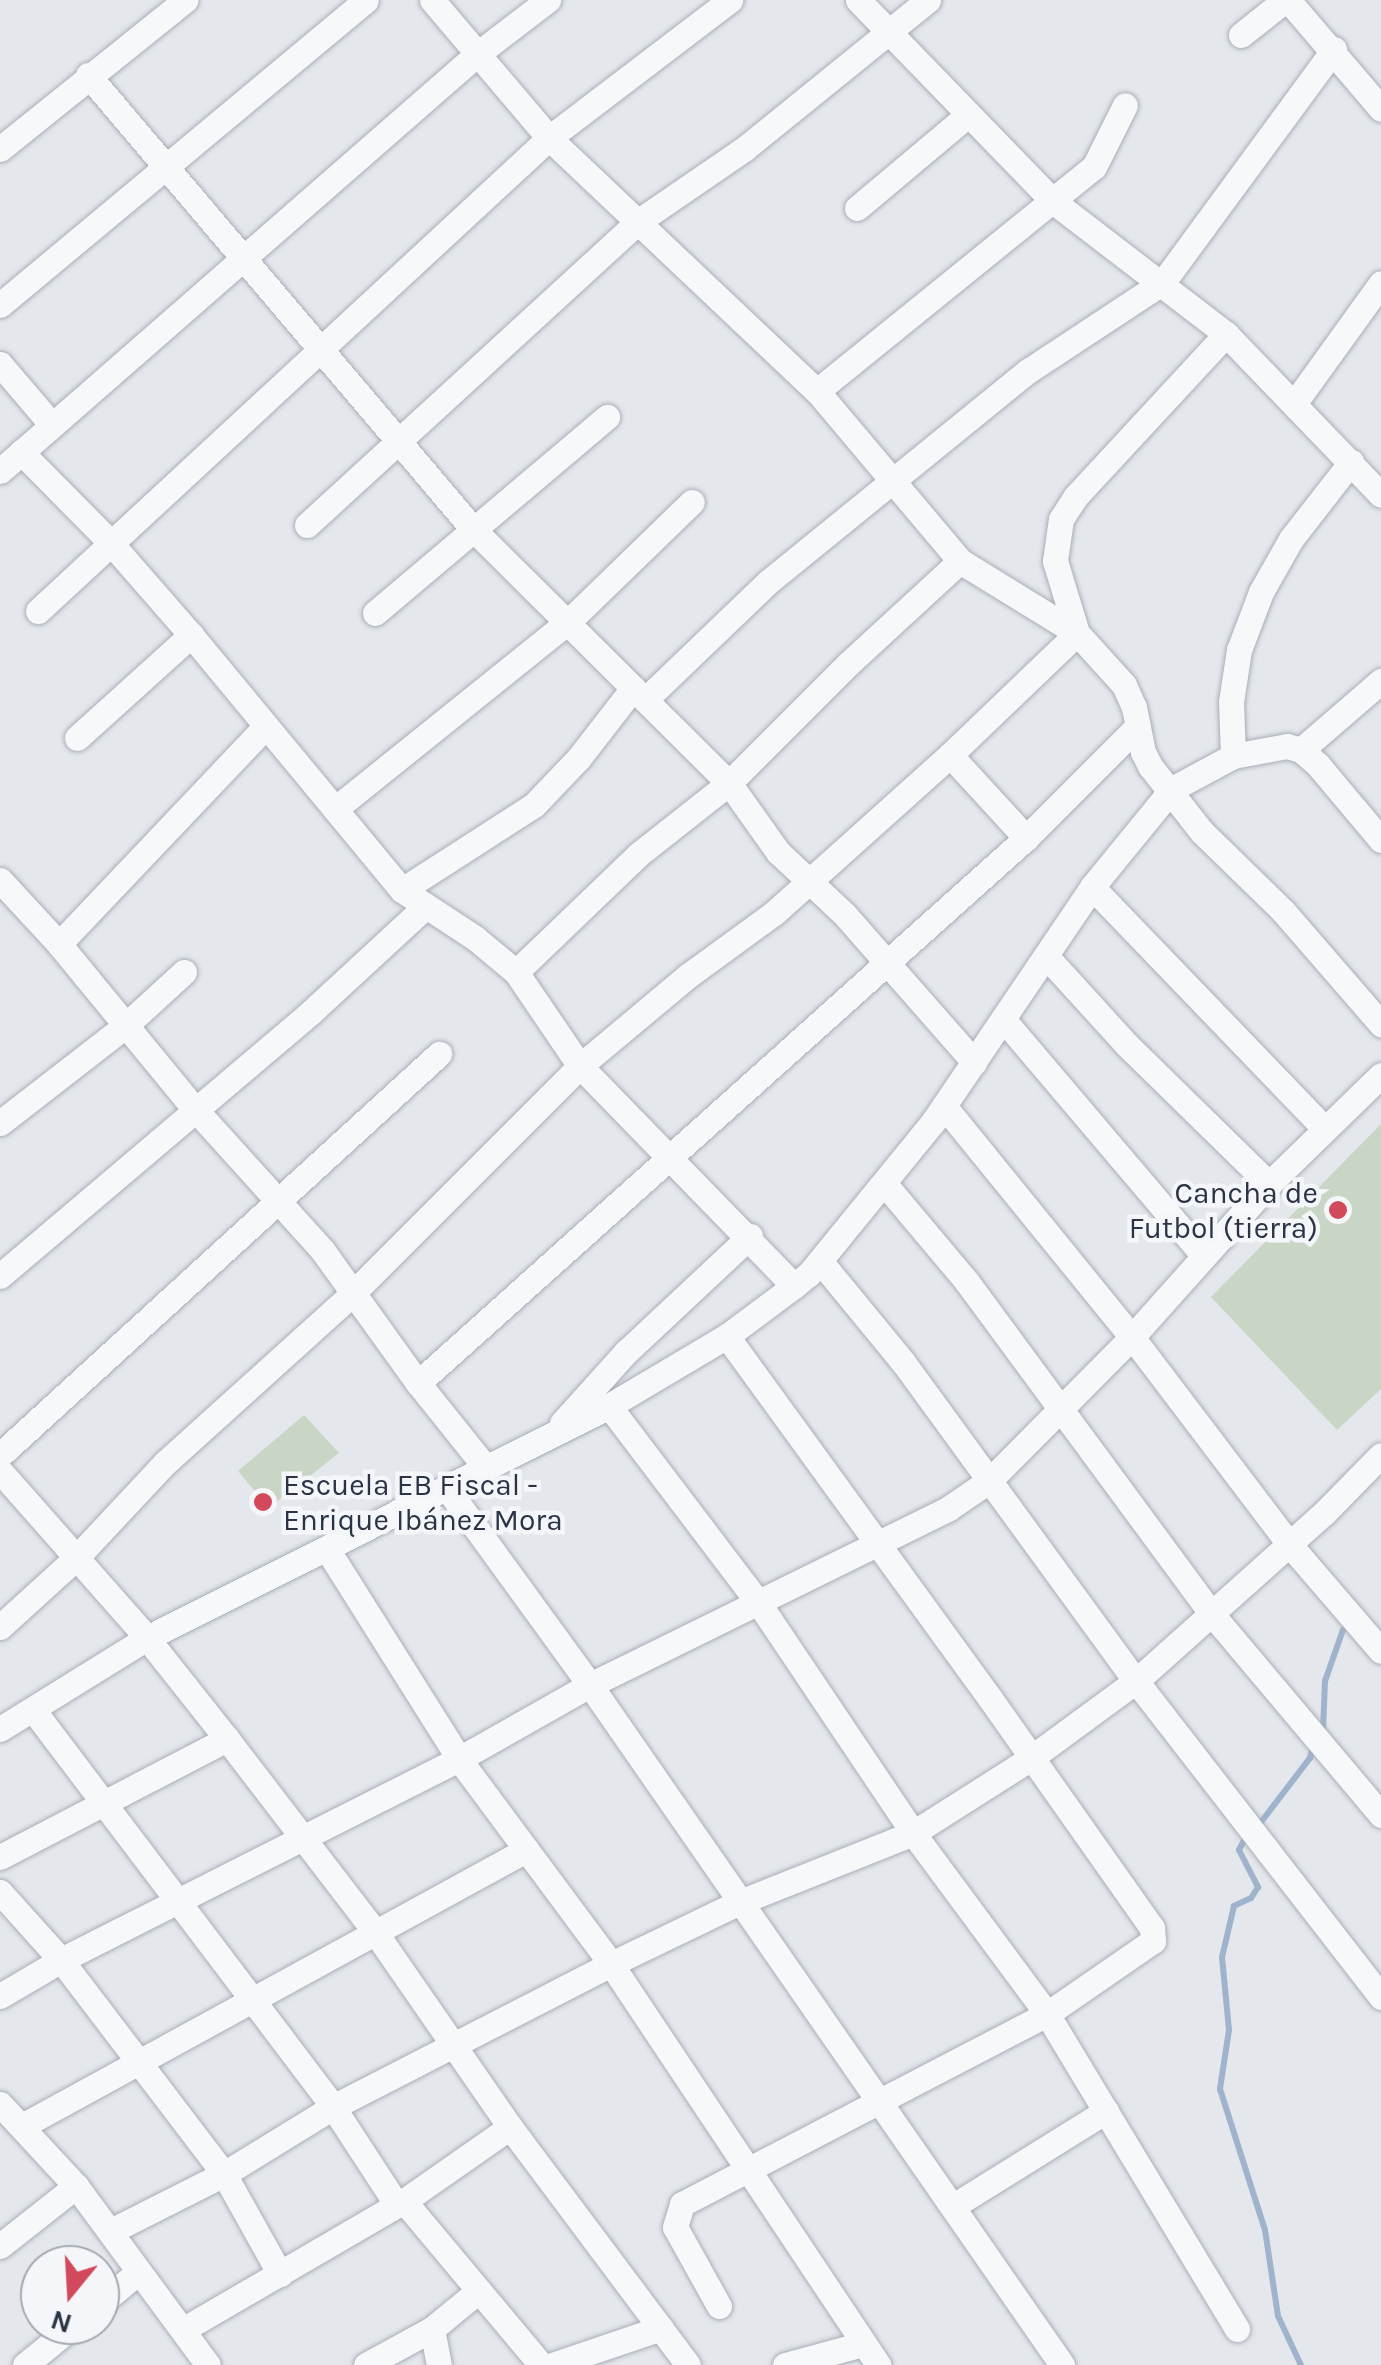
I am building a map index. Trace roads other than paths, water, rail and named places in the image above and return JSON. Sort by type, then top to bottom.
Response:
[{"type":"street","points":[[0,149],[185,0]]},
{"type":"street","points":[[0,305],[366,0]]},
{"type":"street","points":[[432,0],[550,138],[817,391],[960,562],[1076,633],[1124,685],[1150,766],[1172,789],[1202,832],[1283,911],[1381,1024]]},
{"type":"street","points":[[0,471],[476,55],[548,0]]},
{"type":"street","points":[[38,611],[109,541],[323,350],[550,138],[730,0]]},
{"type":"street","points":[[858,0],[1054,202],[1226,334],[1380,491]]},
{"type":"street","points":[[307,525],[636,223],[744,148],[928,0]]},
{"type":"street","points":[[1240,36],[1286,0],[1334,49],[1381,107]]},
{"type":"street","points":[[402,890],[534,805],[640,693],[768,582],[1028,371],[1163,282],[1334,49]]},
{"type":"street","points":[[88,75],[472,528],[729,783],[778,852],[811,879],[974,1062]]},
{"type":"street","points":[[817,391],[948,281],[1094,167],[1125,105]]},
{"type":"street","points":[[858,208],[968,115]]},
{"type":"street","points":[[1296,402],[1381,284]]},
{"type":"street","points":[[1076,633],[1055,561],[1062,519],[1076,496],[1226,334]]},
{"type":"street","points":[[0,364],[52,424]]},
{"type":"street","points":[[375,613],[607,417]]},
{"type":"street","points":[[21,452],[109,541],[191,635],[402,890],[516,972],[580,1066],[750,1236],[794,1286]]},
{"type":"street","points":[[1233,756],[1232,702],[1239,650],[1260,592],[1291,539],[1351,462]]},
{"type":"street","points":[[335,809],[569,622],[692,502]]},
{"type":"street","points":[[516,972],[639,854],[729,783],[960,562]]},
{"type":"street","points":[[0,1627],[77,1557],[165,1462],[354,1292],[580,1066],[811,879],[950,756],[1076,633]]},
{"type":"street","points":[[77,738],[191,635]]},
{"type":"street","points":[[1301,750],[1381,681]]},
{"type":"street","points":[[60,944],[265,726]]},
{"type":"street","points":[[418,1383],[885,960],[1026,838],[1138,726]]},
{"type":"street","points":[[0,1729],[147,1638],[609,1406],[727,1336],[794,1286],[820,1261],[944,1106],[1092,887],[1172,789],[1233,756],[1287,746],[1301,750],[1318,764],[1381,840]]},
{"type":"street","points":[[950,756],[1026,838]]},
{"type":"street","points":[[0,880],[60,944],[193,1107],[280,1200],[486,1468]]},
{"type":"street","points":[[1092,887],[1324,1128]]},
{"type":"street","points":[[0,1276],[193,1107],[311,1012],[426,906]]},
{"type":"street","points":[[1046,956],[1126,1046],[1268,1184]]},
{"type":"street","points":[[0,1123],[125,1026],[184,972]]},
{"type":"street","points":[[1003,1020],[1204,1256]]},
{"type":"street","points":[[438,1054],[1,1469],[147,1638],[227,1739],[374,1932],[510,2127],[688,2365]]},
{"type":"street","points":[[0,1996],[61,1960],[459,1759],[590,1685],[879,1544],[990,1480],[1132,1337],[1268,1184],[1381,1075]]},
{"type":"street","points":[[944,1106],[1132,1337],[1289,1544],[1381,1652]]},
{"type":"street","points":[[884,1182],[967,1282],[1211,1613],[1381,1815]]},
{"type":"street","points":[[555,1430],[626,1352],[750,1236]]},
{"type":"street","points":[[820,1261],[904,1362],[1136,1682],[1381,1997]]},
{"type":"street","points":[[718,2306],[675,2220],[682,2204],[1047,2014],[1153,1941],[1152,1928],[727,1336]]},
{"type":"street","points":[[609,1406],[760,1604],[913,1833],[1047,2014],[1237,2329]]},
{"type":"street","points":[[111,2232],[224,2174],[333,2107],[611,1964],[740,1902],[913,1833],[1031,1758],[1136,1682],[1379,1462]]},
{"type":"street","points":[[446,1487],[590,1685],[1062,2365]]},
{"type":"street","points":[[327,1549],[459,1759],[611,1964],[750,2167],[870,2354],[784,2365]]},
{"type":"street","points":[[34,1711],[401,2203],[541,2365]]},
{"type":"street","points":[[0,1858],[227,1739]]},
{"type":"street","points":[[22,2126],[526,1850]]},
{"type":"street","points":[[0,1892],[61,1960],[224,2174],[280,2274]]},
{"type":"street","points":[[0,2104],[76,2186],[208,2365]]},
{"type":"street","points":[[954,2205],[1106,2111]]},
{"type":"street","points":[[184,2330],[401,2203],[510,2127]]},
{"type":"street","points":[[0,2246],[76,2186]]},
{"type":"street","points":[[120,2287],[137,2273]]},
{"type":"street","points":[[366,2365],[432,2329],[477,2292]]},
{"type":"street","points":[[552,2365],[661,2328]]},
{"type":"street","points":[[432,2329],[439,2365]]},
{"type":"street","points":[[25,2365],[50,2345]]},
{"type":"waterway","points":[[1323,1732],[1325,1681],[1343,1630]]},
{"type":"waterway","points":[[1258,1826],[1310,1758],[1313,1747]]},
{"type":"waterway","points":[[1248,1833],[1239,1850],[1258,1887],[1251,1898],[1234,1906],[1222,1957],[1229,2030],[1220,2089],[1265,2230],[1278,2316],[1301,2365]]},
{"type":"place","name":"Cancha de Futbol (tierra)","points":[[1338,1210]]},
{"type":"place","name":"Escuela EB Fiscal - Enrique Ibánez Mora","points":[[263,1502]]}]
